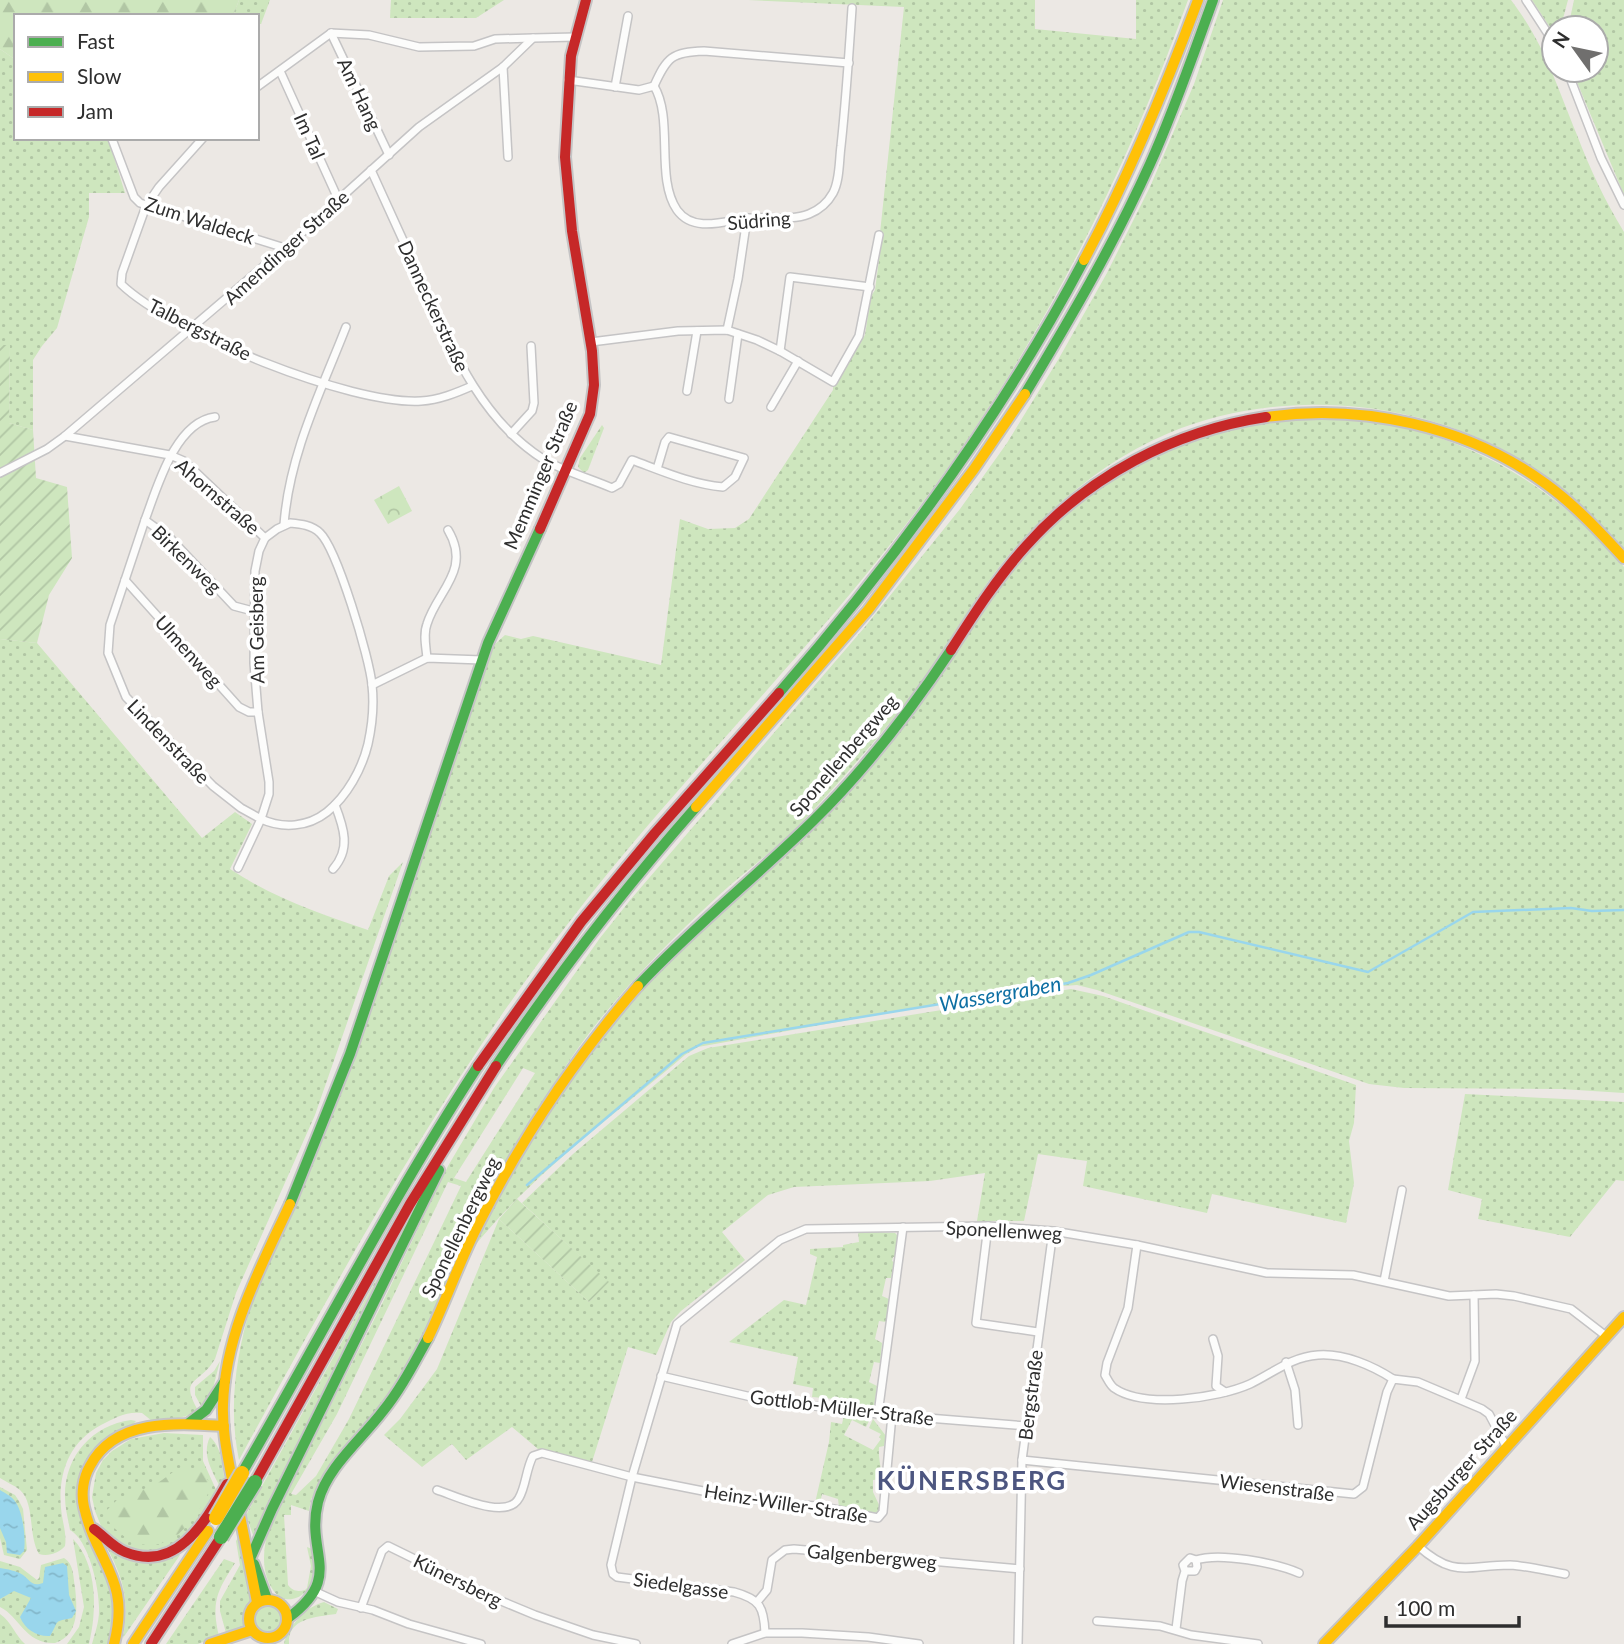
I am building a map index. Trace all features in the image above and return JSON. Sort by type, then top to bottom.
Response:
[{"type":"main road","name":"Memminger Straße","points":[[225,1381],[234,1334],[242,1311],[330,1108],[482,660],[505,603],[586,426],[593,397],[594,377],[591,342],[566,195],[565,130],[568,80],[586,0]]},
{"type":"main road","points":[[133,1644],[214,1513],[227,1484],[245,1467],[388,1212],[521,1005],[610,886],[880,573],[990,423],[1041,342],[1111,212],[1163,96],[1198,0]]},
{"type":"main road","points":[[151,1644],[255,1482],[460,1119],[533,1012],[603,918],[866,612],[949,507],[1001,432],[1108,248],[1172,111],[1213,0]]},
{"type":"main road","name":"Sponellenbergweg","points":[[312,1597],[321,1572],[316,1541],[316,1502],[324,1486],[386,1409],[408,1375],[481,1219],[517,1155],[573,1066],[670,952],[809,824],[842,790],[923,690],[1010,563],[1064,508],[1087,490],[1152,450],[1205,428],[1257,416],[1325,411],[1385,417],[1434,430],[1463,439],[1508,461],[1534,475],[1576,508],[1624,558]]},
{"type":"main road","points":[[250,1559],[272,1509],[432,1188],[460,1119]]},
{"type":"main road","name":"Augsburger Straße","points":[[1324,1644],[1418,1546],[1624,1317]]},
{"type":"main road","points":[[184,1425],[202,1416],[225,1381]]},
{"type":"main road","points":[[225,1381],[224,1426],[229,1466],[262,1601]]},
{"type":"main road","points":[[114,1644],[119,1622],[117,1584],[94,1538],[93,1528],[84,1507],[88,1467],[96,1455],[117,1436],[130,1431],[184,1425],[224,1426]]},
{"type":"main road","points":[[93,1528],[125,1552],[156,1557],[188,1543],[214,1513]]},
{"type":"main road","points":[[285,1612],[284,1630],[273,1640],[257,1635],[252,1630],[248,1617],[250,1611],[262,1601],[277,1602],[285,1612],[295,1615],[312,1597]]},
{"type":"main road","points":[[210,1644],[252,1630]]},
{"type":"street","points":[[1526,0],[1540,22]]},
{"type":"street","name":"Südring","points":[[654,86],[660,96],[670,191],[678,212],[691,221],[707,225],[747,218],[796,217],[810,214],[827,202],[834,191],[838,173],[852,8]]},
{"type":"street","points":[[615,87],[628,16]]},
{"type":"street","points":[[259,86],[331,33],[369,35],[419,47],[474,46],[495,39],[576,37]]},
{"type":"street","name":"Am Hang","points":[[331,33],[388,155]]},
{"type":"street","name":"Amendinger Straße","points":[[0,473],[47,449],[65,436],[339,201],[419,127],[503,67],[533,38]]},
{"type":"street","points":[[568,80],[639,90],[654,86],[672,56],[682,52],[704,51],[849,63]]},
{"type":"street","points":[[503,67],[508,157]]},
{"type":"street","name":"Im Tal","points":[[281,71],[339,201]]},
{"type":"street","points":[[1572,84],[1603,163],[1624,205]]},
{"type":"street","name":"Zum Waldeck","points":[[113,140],[134,197],[146,206],[285,248]]},
{"type":"street","name":"Talbergstraße","points":[[200,140],[146,206],[122,273],[121,284],[191,330],[324,383],[379,397],[418,401],[444,397],[472,386]]},
{"type":"street","name":"Danneckerstraße","points":[[371,170],[472,386],[511,434],[545,460],[612,488],[619,484],[632,460],[657,469]]},
{"type":"street","points":[[727,330],[747,218]]},
{"type":"street","points":[[591,342],[678,331],[727,330],[780,351],[833,382],[859,336],[879,236]]},
{"type":"street","points":[[780,351],[790,277],[870,287]]},
{"type":"street","points":[[284,525],[302,440],[346,327]]},
{"type":"street","points":[[687,391],[697,331]]},
{"type":"street","points":[[729,399],[738,334]]},
{"type":"street","points":[[511,434],[532,411],[534,404],[531,346]]},
{"type":"street","points":[[771,407],[798,361]]},
{"type":"street","name":"Ahornstraße","points":[[170,455],[178,442],[207,418],[215,417]]},
{"type":"street","name":"Ahornstraße","points":[[65,436],[170,455],[184,461],[265,538]]},
{"type":"street","points":[[669,437],[744,458],[735,477],[723,486],[702,485],[657,469],[664,442],[669,437]]},
{"type":"street","name":"Birkenweg","points":[[170,455],[145,520],[170,538],[234,606],[253,611]]},
{"type":"street","name":"Lindenstraße","points":[[145,520],[110,625],[108,653],[126,696],[213,786],[261,820]]},
{"type":"street","points":[[261,820],[277,825],[300,824],[322,816],[335,805],[348,789],[363,758],[370,727],[372,685],[351,604],[327,542],[320,533],[298,524],[284,525],[265,538]]},
{"type":"street","points":[[426,658],[427,622],[446,589],[456,558],[454,540],[448,530]]},
{"type":"street","name":"Am Geisberg","points":[[238,868],[261,820],[270,782],[258,712],[253,611],[256,561],[265,538]]},
{"type":"street","name":"Ulmenweg","points":[[125,580],[239,707],[249,712],[258,712]]},
{"type":"street","points":[[372,685],[426,658],[482,660]]},
{"type":"street","points":[[333,869],[342,858],[345,842],[335,805]]},
{"type":"street","points":[[1384,1281],[1402,1191]]},
{"type":"street","points":[[988,1226],[976,1322],[1038,1332]]},
{"type":"street","name":"Sponellenweg","points":[[613,1574],[611,1564],[632,1477],[677,1324],[785,1237],[817,1227],[988,1226],[1053,1231],[1137,1245],[1267,1273],[1353,1275],[1443,1296],[1496,1294],[1565,1307],[1577,1312],[1606,1336]]},
{"type":"street","points":[[878,1414],[903,1227]]},
{"type":"street","name":"Bergstraße","points":[[1018,1644],[1022,1460],[1053,1231]]},
{"type":"street","points":[[1137,1245],[1128,1308],[1107,1363],[1105,1375],[1112,1387],[1124,1393],[1163,1399],[1205,1396],[1249,1385],[1286,1362],[1327,1355],[1374,1368],[1394,1379],[1418,1382],[1461,1399],[1489,1414],[1506,1446]]},
{"type":"street","points":[[1461,1399],[1475,1361],[1474,1295]]},
{"type":"street","points":[[1213,1339],[1218,1356],[1216,1386],[1226,1392]]},
{"type":"street","points":[[1286,1362],[1295,1390],[1298,1425]]},
{"type":"street","name":"Gottlob-Müller-Straße","points":[[661,1376],[760,1399],[878,1414],[1026,1426]]},
{"type":"street","name":"Wiesenstraße","points":[[1022,1460],[1354,1494],[1363,1487],[1387,1392],[1394,1379]]},
{"type":"street","name":"Heinz-Willer-Straße","points":[[632,1477],[703,1491],[783,1504],[818,1506],[878,1518],[883,1512],[892,1415]]},
{"type":"street","points":[[437,1490],[493,1508],[513,1506],[520,1497],[531,1460],[537,1453],[632,1477]]},
{"type":"street","name":"Künersberg","points":[[361,1608],[382,1551],[388,1546],[514,1607],[593,1635],[636,1644]]},
{"type":"street","points":[[1418,1546],[1436,1561],[1452,1568],[1514,1565],[1565,1574]]},
{"type":"street","name":"Galgenbergweg","points":[[757,1602],[767,1590],[772,1560],[785,1550],[816,1550],[1020,1569]]},
{"type":"street","points":[[1177,1629],[1182,1581],[1185,1571],[1196,1570],[1196,1560],[1236,1560],[1278,1566],[1299,1573]]},
{"type":"street","name":"Siedelgasse","points":[[613,1574],[617,1577],[734,1591],[757,1602]]},
{"type":"street","points":[[312,1597],[361,1608],[481,1644]]},
{"type":"street","points":[[757,1602],[764,1617],[765,1633]]},
{"type":"street","points":[[1097,1621],[1177,1629],[1191,1635],[1258,1644]]},
{"type":"street","points":[[732,1644],[765,1633],[840,1635],[919,1644]]},
{"type":"green space","points":[[0,0],[239,0],[234,14],[14,14],[14,59],[0,49]]},
{"type":"green space","points":[[239,0],[270,0],[261,24],[259,14],[234,14]]},
{"type":"green space","points":[[391,0],[504,0],[476,18],[390,18]]},
{"type":"green space","points":[[748,0],[1035,0],[1035,29],[1136,39],[1136,0],[1188,0],[1132,141],[1100,210],[1028,343],[988,408],[946,471],[860,582],[610,871],[523,985],[435,1116],[394,1184],[239,1460],[234,1421],[235,1382],[251,1305],[350,1071],[474,699],[495,644],[505,635],[521,639],[533,636],[661,665],[680,519],[708,529],[735,528],[749,519],[833,390],[865,335],[871,296],[875,290],[882,237],[880,233],[904,7]]},
{"type":"green space","points":[[1223,0],[1511,0],[1540,47],[1540,84],[1557,84],[1593,172],[1624,232],[1624,551],[1566,495],[1518,458],[1461,431],[1420,418],[1378,410],[1336,405],[1293,405],[1250,410],[1209,419],[1148,442],[1091,478],[1056,507],[1010,554],[912,695],[834,787],[786,838],[717,897],[661,951],[607,1010],[576,1051],[521,1142],[397,1386],[311,1499],[309,1511],[291,1505],[291,1515],[284,1515],[288,1585],[297,1591],[307,1588],[311,1566],[307,1547],[312,1549],[314,1574],[307,1590],[297,1598],[284,1599],[278,1596],[269,1582],[264,1566],[264,1550],[270,1525],[381,1306],[448,1166],[494,1088],[600,938],[631,899],[864,628],[960,509],[1007,443],[1058,360],[1107,273],[1150,187],[1194,84]],"holes":[[[523,1068],[535,1073],[466,1182],[454,1178]],[[448,1182],[461,1186],[349,1419],[316,1476],[296,1495],[291,1494],[337,1414]]]},
{"type":"green space","points":[[1532,0],[1568,0],[1564,14],[1541,14]]},
{"type":"green space","points":[[1574,0],[1624,0],[1624,195],[1578,84],[1610,84],[1610,14],[1571,14]]},
{"type":"green space","points":[[0,49],[14,59],[14,140],[116,140],[113,154],[125,193],[89,193],[89,217],[57,328],[33,360],[33,430],[9,423],[10,346],[0,345]]},
{"type":"green space","points":[[0,345],[10,345],[9,423],[33,430],[36,478],[67,487],[72,558],[49,595],[37,643],[0,639]]},
{"type":"green space","points":[[1303,417],[1357,420],[1397,426],[1441,438],[1471,450],[1528,481],[1554,500],[1579,520],[1624,567],[1624,1093],[1561,1089],[1404,1088],[1369,1084],[1097,990],[1077,985],[1064,986],[904,1010],[698,1047],[547,1171],[495,1222],[472,1249],[538,1131],[615,1022],[691,939],[814,827],[839,800],[914,712],[1007,578],[1050,529],[1103,487],[1156,455],[1238,427]]},
{"type":"green space","points":[[602,425],[604,428],[588,470],[584,473],[578,467],[580,458]]},
{"type":"green space","points":[[399,486],[412,511],[388,524],[374,500]]},
{"type":"green space","points":[[0,639],[37,643],[202,838],[235,812],[252,824],[230,869],[246,879],[297,904],[368,930],[389,876],[403,862],[315,1115],[236,1293],[215,1359],[191,1387],[190,1392],[199,1412],[179,1418],[152,1421],[142,1413],[126,1414],[101,1425],[81,1440],[68,1460],[61,1483],[65,1546],[46,1555],[39,1554],[36,1547],[25,1496],[18,1488],[0,1478]]},
{"type":"green space","points":[[1071,989],[1103,996],[1356,1085],[1354,1123],[1349,1141],[1354,1183],[1346,1223],[1212,1194],[1207,1213],[1083,1186],[1087,1161],[1038,1154],[1024,1221],[977,1221],[985,1173],[930,1181],[794,1187],[768,1195],[722,1232],[745,1260],[681,1311],[671,1322],[656,1355],[628,1347],[592,1462],[538,1449],[512,1427],[466,1460],[452,1444],[422,1467],[384,1435],[400,1419],[437,1369],[499,1219],[589,1302],[608,1282],[522,1203],[573,1154],[689,1056],[708,1048]]},
{"type":"green space","points":[[1465,1094],[1624,1102],[1624,1181],[1616,1180],[1570,1237],[1478,1219],[1482,1199],[1448,1190]]},
{"type":"green space","points":[[517,1199],[609,1282],[589,1302],[499,1219]]},
{"type":"green space","points":[[858,1231],[895,1233],[898,1236],[891,1278],[886,1278],[882,1296],[889,1299],[886,1322],[879,1321],[875,1339],[882,1343],[880,1363],[874,1362],[869,1382],[877,1386],[874,1406],[871,1409],[859,1408],[858,1401],[812,1397],[813,1388],[793,1384],[798,1357],[729,1342],[784,1300],[806,1305],[817,1257],[810,1254],[810,1249],[843,1247],[859,1242]]},
{"type":"green space","points":[[386,1262],[256,1532],[253,1535],[246,1515]]},
{"type":"green space","points":[[220,1361],[211,1396],[202,1408],[195,1395],[195,1387],[214,1371]]},
{"type":"green space","points":[[844,1415],[870,1419],[866,1427],[852,1420],[844,1435],[873,1450],[881,1439],[881,1434],[869,1428],[873,1419],[886,1436],[884,1446],[879,1447],[881,1479],[873,1480],[873,1492],[881,1509],[875,1516],[839,1507],[838,1499],[822,1494],[820,1504],[815,1503],[831,1422],[842,1424]]},
{"type":"green space","points":[[131,1420],[136,1421],[78,1482],[106,1566],[115,1615],[110,1644],[92,1644],[99,1615],[98,1591],[88,1554],[77,1535],[70,1530],[65,1501],[66,1482],[69,1469],[83,1445],[104,1429]]},
{"type":"green space","points":[[164,1433],[203,1435],[203,1461],[218,1494],[194,1530],[169,1549],[137,1552],[123,1545],[101,1526],[92,1497],[96,1473],[112,1451],[131,1439]]},
{"type":"green space","points":[[210,1437],[221,1457],[225,1481],[221,1489],[207,1457]]},
{"type":"green space","points":[[176,1470],[201,1470],[211,1485],[192,1519],[170,1540],[146,1545],[135,1542],[124,1536],[103,1514],[119,1498],[155,1485]]},
{"type":"green space","points":[[0,1487],[15,1495],[23,1509],[27,1550],[20,1559],[4,1555],[0,1538]]},
{"type":"green space","points":[[239,1536],[252,1589],[243,1617],[245,1627],[226,1633],[220,1601],[240,1565],[236,1541]]},
{"type":"green space","points":[[73,1539],[87,1562],[91,1575],[94,1604],[89,1644],[67,1644],[79,1627],[84,1607]]},
{"type":"green space","points":[[105,1544],[120,1555],[180,1555],[123,1638],[126,1611],[123,1589]]},
{"type":"green space","points":[[64,1558],[70,1564],[73,1575],[75,1620],[69,1634],[63,1639],[55,1643],[45,1642],[30,1635],[0,1607],[0,1561],[20,1567],[37,1580],[41,1565]]},
{"type":"green space","points":[[224,1559],[235,1563],[217,1597],[219,1636],[198,1644],[166,1644]]},
{"type":"green space","points":[[324,1602],[338,1609],[336,1614],[304,1620],[293,1629],[289,1644],[284,1644],[289,1631],[299,1618]]},
{"type":"green space","points":[[268,1605],[278,1609],[282,1619],[278,1629],[268,1633],[258,1629],[254,1619],[258,1609]]},
{"type":"green space","points":[[0,1614],[7,1620],[25,1644],[0,1644]]},
{"type":"water","points":[[0,1490],[13,1499],[20,1510],[25,1539],[24,1551],[20,1555],[7,1553],[0,1528]]},
{"type":"water","points":[[63,1563],[67,1566],[69,1595],[76,1611],[72,1618],[57,1622],[50,1636],[37,1634],[25,1626],[20,1617],[31,1598],[14,1591],[0,1599],[0,1568],[18,1572],[32,1583],[39,1584],[43,1583],[45,1567]]},
{"type":"waterway","name":"Wassergraben","points":[[527,1185],[682,1054],[703,1043],[1068,983],[1189,932],[1199,932],[1368,972],[1473,912],[1571,908],[1592,911],[1624,910]]},
{"type":"traffic: fast","points":[[1025,394],[1091,281],[1136,194],[1167,124],[1213,0]]},
{"type":"traffic: fast","points":[[779,693],[864,591],[944,485],[1018,375],[1084,260]]},
{"type":"traffic: fast","points":[[290,1204],[350,1054],[488,643],[540,529]]},
{"type":"traffic: fast","points":[[638,986],[791,842],[851,781],[887,739],[951,650]]},
{"type":"traffic: fast","points":[[496,1066],[592,933],[696,807]]},
{"type":"traffic: fast","points":[[242,1473],[386,1217],[478,1066]]},
{"type":"traffic: fast","points":[[250,1559],[439,1170]]},
{"type":"traffic: fast","points":[[288,1618],[305,1603],[315,1589],[319,1577],[315,1520],[323,1489],[337,1465],[396,1394],[428,1338]]},
{"type":"traffic: fast","points":[[189,1423],[206,1410],[225,1381]]},
{"type":"traffic: fast","points":[[221,1537],[255,1482]]},
{"type":"traffic: fast","points":[[254,1564],[267,1599]]},
{"type":"traffic: slow","points":[[1084,260],[1146,132],[1198,0]]},
{"type":"traffic: slow","points":[[696,807],[868,610],[974,469],[1025,394]]},
{"type":"traffic: slow","points":[[1266,417],[1302,413],[1376,417],[1448,434],[1482,447],[1515,464],[1557,492],[1624,558]]},
{"type":"traffic: slow","points":[[428,1338],[471,1239],[512,1162],[571,1071],[638,986]]},
{"type":"traffic: slow","points":[[234,1490],[223,1416],[225,1378],[230,1352],[256,1277],[290,1204]]},
{"type":"traffic: slow","points":[[1324,1644],[1418,1546],[1624,1317]]},
{"type":"traffic: slow","points":[[114,1644],[118,1622],[115,1587],[84,1507],[83,1486],[90,1466],[101,1450],[131,1431],[168,1425],[224,1426]]},
{"type":"traffic: slow","points":[[216,1518],[242,1473]]},
{"type":"traffic: slow","points":[[238,1506],[257,1602]]},
{"type":"traffic: slow","points":[[133,1644],[208,1531]]},
{"type":"traffic: slow","points":[[268,1600],[282,1605],[287,1619],[282,1633],[268,1638],[254,1633],[249,1619],[254,1605],[268,1600]]},
{"type":"traffic: slow","points":[[210,1644],[252,1630]]},
{"type":"traffic: jam","points":[[540,529],[590,414],[594,385],[592,351],[572,231],[565,157],[571,56],[586,0]]},
{"type":"traffic: jam","points":[[951,650],[986,596],[1015,558],[1050,521],[1077,498],[1105,478],[1166,446],[1198,433],[1266,417]]},
{"type":"traffic: jam","points":[[478,1066],[581,922],[655,833],[779,693]]},
{"type":"traffic: jam","points":[[255,1482],[410,1204],[496,1066]]},
{"type":"traffic: jam","points":[[94,1529],[125,1552],[143,1557],[160,1556],[174,1550],[199,1528],[227,1484]]},
{"type":"traffic: jam","points":[[151,1644],[221,1537]]},
{"type":"district","name":"KÜNERSBERG","points":[[972,1480]]}]
